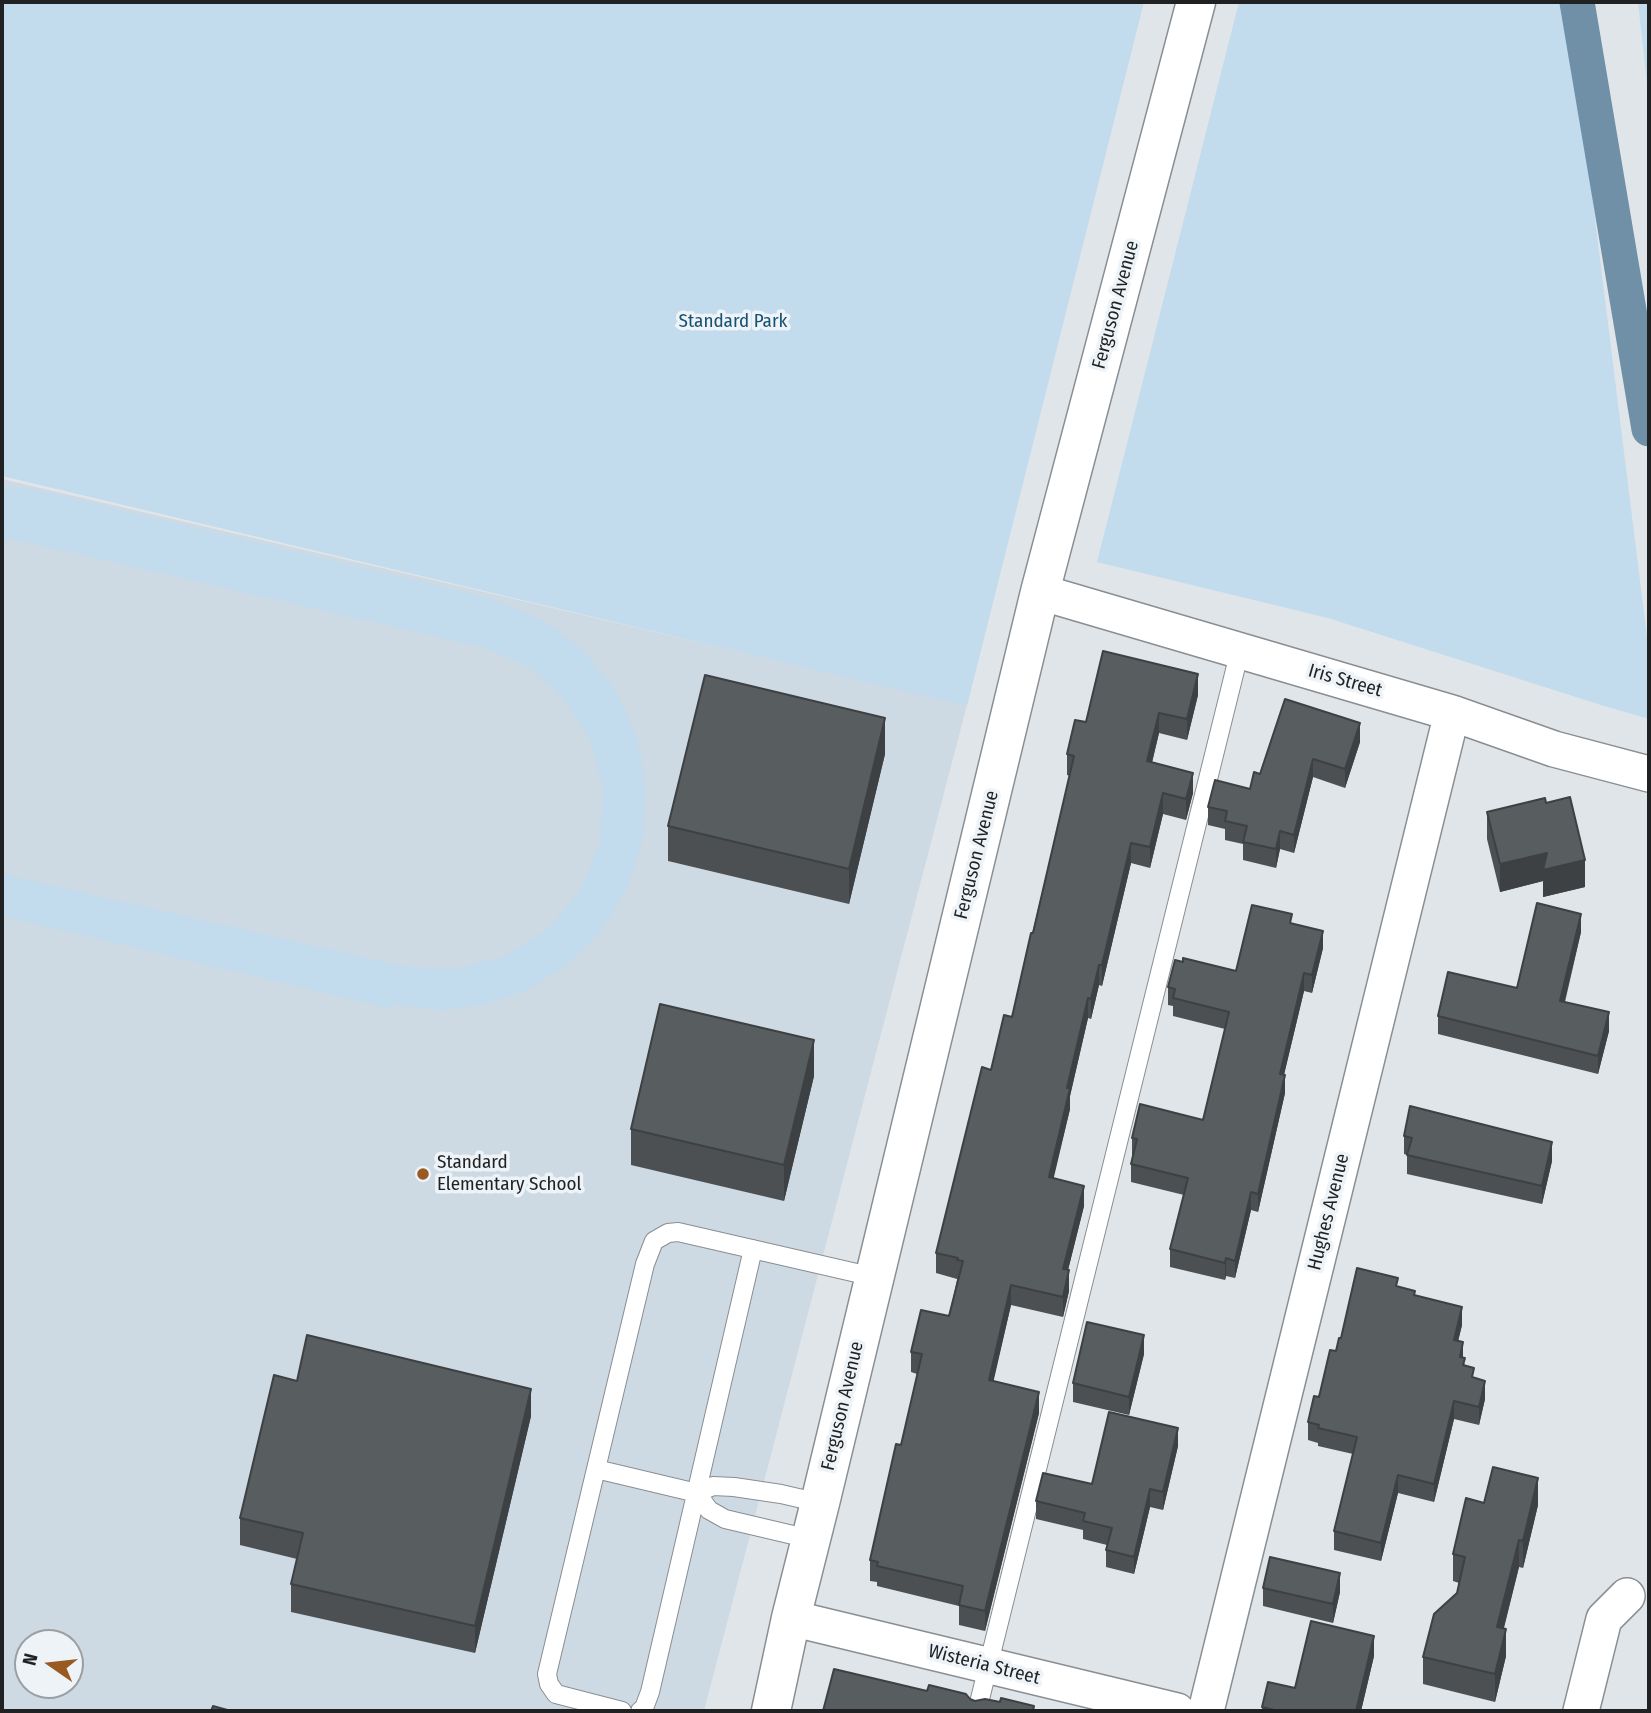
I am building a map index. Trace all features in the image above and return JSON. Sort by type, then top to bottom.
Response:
[{"type":"street","name":"Ferguson Avenue","points":[[771,1711],[791,1618],[1040,592],[1196,2]]},
{"type":"street","name":"Iris Street","points":[[1040,592],[1452,713],[1555,749],[1649,774]]},
{"type":"street","name":"Hughes Avenue","points":[[1206,1711],[1452,713]]},
{"type":"street","points":[[1581,1711],[1604,1619],[1627,1596]]},
{"type":"street","name":"Wisteria Street","points":[[791,1618],[1177,1711]]},
{"type":"lane","points":[[977,1711],[1240,650]]},
{"type":"lane","points":[[622,1711],[556,1694],[549,1684],[547,1674],[645,1264],[654,1241],[668,1233],[678,1232],[874,1277]]},
{"type":"lane","points":[[640,1711],[644,1708],[650,1692],[753,1249]]},
{"type":"lane","points":[[596,1469],[697,1493],[713,1486],[734,1487],[820,1503]]},
{"type":"lane","points":[[697,1493],[709,1510],[725,1519],[810,1539]]},
{"type":"shaded area","name":"Standard Elementary School","points":[[2,479],[967,705],[704,1711],[2,1711]]},
{"type":"green space","name":"Standard Park","points":[[2,2],[1144,2],[967,706],[2,476]]},
{"type":"green space","points":[[1239,2],[1568,2],[1649,653],[1649,719],[1328,618],[1097,562]]},
{"type":"green space","points":[[1638,2],[1649,2],[1649,102]]},
{"type":"green space","points":[[2,487],[25,487],[490,598],[547,622],[584,651],[616,691],[637,737],[646,787],[643,838],[628,887],[602,930],[565,966],[528,990],[486,1004],[447,1010],[393,1005],[392,1009],[2,916],[2,874],[403,966],[455,969],[505,956],[548,929],[581,889],[600,841],[603,790],[590,739],[562,696],[527,666],[485,648],[21,541],[2,540]]},
{"type":"building","points":[[1103,651],[1198,674],[1187,719],[1159,713],[1147,761],[1193,773],[1186,799],[1163,793],[1150,847],[1131,843],[1102,965],[1099,965],[1091,999],[1088,998],[1049,1177],[1084,1186],[1063,1269],[1069,1270],[1063,1297],[1011,1285],[989,1380],[1039,1392],[985,1611],[959,1605],[963,1586],[877,1566],[878,1562],[870,1560],[896,1444],[901,1445],[922,1354],[911,1352],[921,1310],[949,1316],[963,1261],[936,1253],[982,1067],[991,1070],[1004,1015],[1012,1017],[1074,756],[1067,754],[1075,720],[1086,722]]},
{"type":"building","points":[[705,675],[885,718],[849,869],[668,826]]},
{"type":"building","points":[[1285,699],[1360,723],[1345,769],[1313,759],[1294,835],[1280,831],[1276,849],[1243,842],[1247,826],[1225,821],[1227,811],[1208,807],[1215,780],[1250,789],[1254,772],[1260,774]]},
{"type":"building","points":[[1570,797],[1585,860],[1543,870],[1547,853],[1500,864],[1487,812],[1545,798],[1546,803]]},
{"type":"building","points":[[1537,903],[1581,914],[1560,1001],[1609,1012],[1598,1056],[1438,1016],[1448,972],[1517,988]]},
{"type":"building","points":[[1252,905],[1292,914],[1290,923],[1323,931],[1312,975],[1304,973],[1280,1074],[1285,1075],[1258,1194],[1251,1192],[1235,1261],[1226,1258],[1225,1263],[1170,1249],[1188,1178],[1131,1164],[1137,1139],[1132,1138],[1140,1104],[1203,1120],[1229,1012],[1173,998],[1175,989],[1168,987],[1175,960],[1183,962],[1183,958],[1236,971]]},
{"type":"building","points":[[660,1004],[814,1040],[784,1165],[631,1129]]},
{"type":"building","points":[[1410,1106],[1552,1142],[1542,1186],[1407,1155],[1412,1138],[1404,1136]]},
{"type":"building","points":[[1357,1268],[1398,1278],[1396,1286],[1415,1291],[1414,1295],[1462,1307],[1454,1340],[1463,1342],[1460,1357],[1465,1358],[1463,1365],[1474,1368],[1472,1377],[1485,1381],[1479,1407],[1454,1401],[1434,1484],[1398,1475],[1381,1543],[1334,1531],[1357,1437],[1318,1428],[1319,1425],[1308,1422],[1314,1396],[1319,1397],[1330,1350],[1336,1351],[1341,1338]]},
{"type":"building","points":[[1087,1322],[1144,1335],[1129,1397],[1073,1383]]},
{"type":"building","points":[[307,1335],[531,1389],[475,1626],[291,1584],[303,1533],[240,1518],[274,1375],[297,1381]]},
{"type":"building","points":[[1109,1412],[1178,1428],[1163,1492],[1150,1489],[1134,1557],[1106,1550],[1112,1528],[1083,1521],[1085,1513],[1036,1501],[1043,1473],[1092,1484]]},
{"type":"building","points":[[1493,1467],[1538,1478],[1523,1541],[1519,1540],[1497,1627],[1506,1629],[1495,1674],[1423,1657],[1434,1614],[1457,1593],[1465,1557],[1453,1554],[1466,1498],[1484,1503]]},
{"type":"building","points":[[1270,1557],[1340,1573],[1333,1604],[1263,1588]]},
{"type":"building","points":[[1311,1621],[1374,1636],[1356,1711],[1278,1711],[1262,1707],[1268,1682],[1295,1688]]},
{"type":"building","points":[[834,1669],[927,1691],[929,1685],[966,1694],[975,1701],[985,1699],[1000,1702],[1001,1698],[1034,1706],[1033,1711],[823,1711]]},
{"type":"building","points":[[213,1706],[231,1711],[211,1711]]},
{"type":"waterway","points":[[1577,2],[1649,429]]},
{"type":"place","name":"Standard Elementary School","points":[[423,1174]]}]
